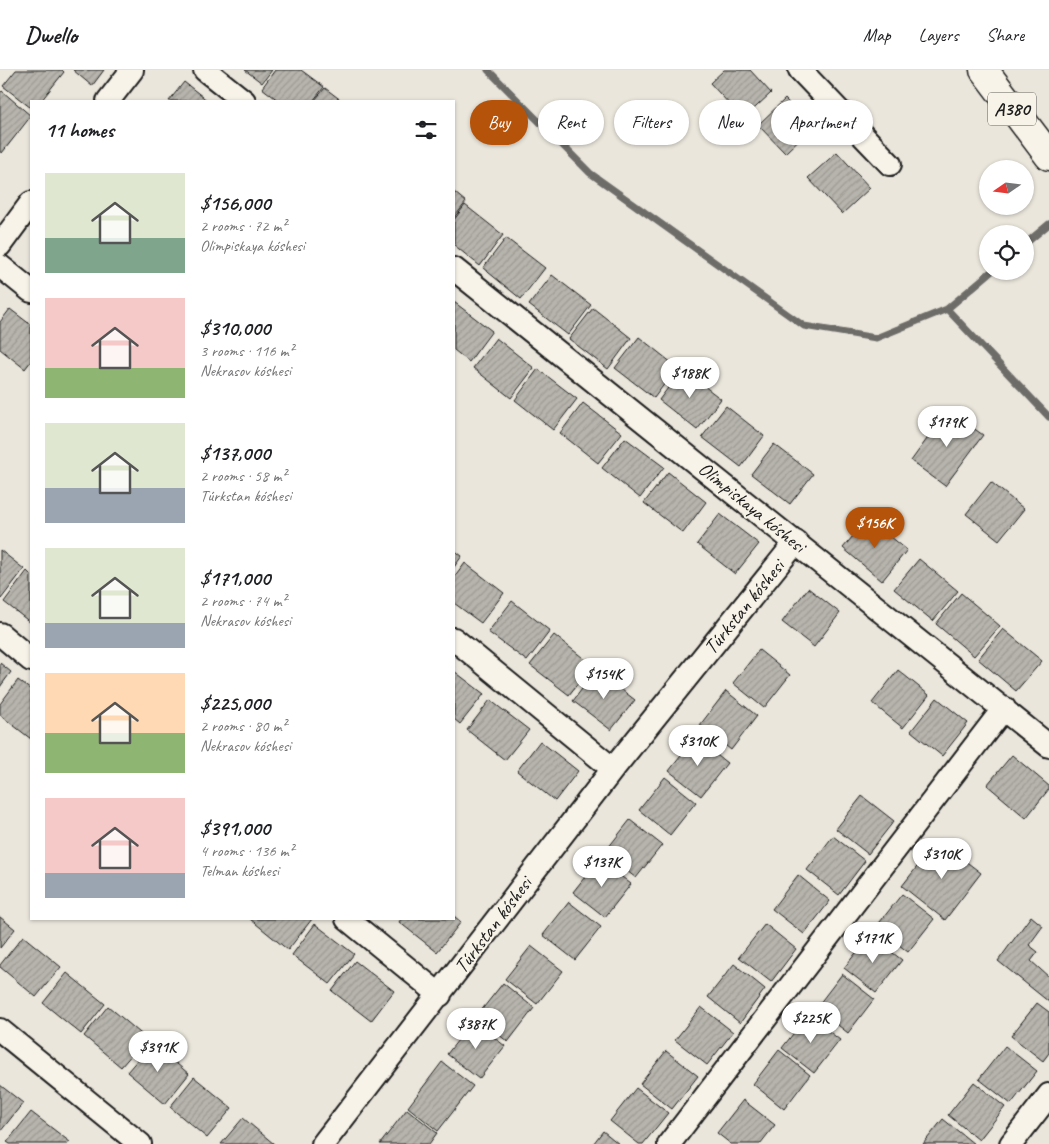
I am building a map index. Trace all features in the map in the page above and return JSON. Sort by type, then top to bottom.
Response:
[{"type":"highway","name":"A380","points":[[984,70],[1046,151]]},
{"type":"street","points":[[109,100],[132,70]]},
{"type":"street","points":[[205,70],[243,100]]},
{"type":"street","points":[[800,70],[890,164]]},
{"type":"street","points":[[0,245],[30,205]]},
{"type":"street","points":[[0,266],[30,290]]},
{"type":"street","name":"Olimpiskaya kóshesi","points":[[455,270],[1004,708],[1049,746]]},
{"type":"street","name":"Túrkstan kóshesi","points":[[323,1144],[613,769],[796,542]]},
{"type":"street","points":[[0,634],[30,659]]},
{"type":"street","points":[[455,640],[613,769]]},
{"type":"street","points":[[669,1144],[1004,708]]},
{"type":"street","points":[[348,920],[440,995]]},
{"type":"street","points":[[0,1030],[140,1144]]},
{"type":"street","points":[[1011,1144],[1049,1095]]},
{"type":"building","points":[[16,70],[62,70],[64,72],[42,100],[30,100],[30,107],[3,86]]},
{"type":"building","points":[[73,70],[104,70],[92,86]]},
{"type":"building","points":[[245,70],[272,70],[262,83]]},
{"type":"building","points":[[275,70],[301,70],[324,87],[314,100],[278,100],[262,88]]},
{"type":"building","points":[[724,70],[750,70],[771,93],[761,102],[761,100],[726,100],[710,83]]},
{"type":"building","points":[[184,82],[207,100],[170,100]]},
{"type":"building","points":[[325,88],[341,100],[315,100]]},
{"type":"building","points":[[2,91],[30,115],[2,153],[0,152],[0,93]]},
{"type":"building","points":[[771,112],[771,138],[761,128],[761,122]]},
{"type":"building","points":[[777,145],[793,145],[785,153]]},
{"type":"building","points":[[837,152],[870,188],[842,214],[808,178]]},
{"type":"building","points":[[455,193],[466,202],[455,217]]},
{"type":"building","points":[[465,205],[503,235],[480,266],[455,246],[455,219]]},
{"type":"building","points":[[506,238],[545,268],[521,299],[483,268]]},
{"type":"building","points":[[552,275],[591,305],[568,335],[529,305]]},
{"type":"building","points":[[455,303],[492,331],[469,362],[455,351]]},
{"type":"building","points":[[593,308],[631,338],[608,369],[569,339]]},
{"type":"building","points":[[10,309],[30,324],[30,362],[25,369],[0,349],[0,322]]},
{"type":"building","points":[[639,337],[677,367],[654,398],[615,368]]},
{"type":"building","points":[[496,338],[534,368],[511,398],[473,368]]},
{"type":"building","points":[[538,369],[577,399],[553,430],[515,400]]},
{"type":"building","points":[[682,369],[721,399],[697,430],[659,400]]},
{"type":"building","points":[[583,403],[622,433],[598,463],[560,433]]},
{"type":"building","points":[[726,406],[764,436],[741,467],[702,437]]},
{"type":"building","points":[[948,410],[983,435],[945,486],[911,461]]},
{"type":"building","points":[[625,438],[664,467],[640,498],[602,468]]},
{"type":"building","points":[[774,444],[813,474],[790,504],[751,474]]},
{"type":"building","points":[[668,472],[706,502],[683,533],[644,503]]},
{"type":"building","points":[[991,482],[1024,509],[999,540],[966,514]]},
{"type":"building","points":[[720,514],[759,544],[735,574],[697,544]]},
{"type":"building","points":[[868,518],[907,550],[882,581],[843,548]]},
{"type":"building","points":[[0,550],[24,569],[1,599],[0,598]]},
{"type":"building","points":[[455,551],[462,556],[455,566]]},
{"type":"building","points":[[919,559],[958,591],[933,621],[894,589]]},
{"type":"building","points":[[465,563],[504,593],[481,623],[455,604],[455,577]]},
{"type":"building","points":[[27,571],[30,574],[30,622],[4,602]]},
{"type":"building","points":[[808,588],[840,613],[814,647],[782,622]]},
{"type":"building","points":[[961,593],[1000,626],[974,656],[936,624]]},
{"type":"building","points":[[512,601],[550,631],[527,661],[488,632]]},
{"type":"building","points":[[1003,629],[1042,661],[1016,691],[978,659]]},
{"type":"building","points":[[554,635],[592,665],[569,695],[530,665]]},
{"type":"building","points":[[759,650],[790,675],[764,708],[733,683]]},
{"type":"building","points":[[0,663],[11,672],[0,687]]},
{"type":"building","points":[[596,670],[635,700],[611,730],[573,701]]},
{"type":"building","points":[[898,670],[929,695],[903,728],[872,703]]},
{"type":"building","points":[[455,672],[484,694],[460,724],[455,720]]},
{"type":"building","points":[[18,680],[30,689],[30,738],[0,715],[0,704]]},
{"type":"building","points":[[726,691],[757,716],[731,750],[700,725]]},
{"type":"building","points":[[937,698],[968,723],[942,756],[911,731]]},
{"type":"building","points":[[490,700],[529,730],[505,760],[467,730]]},
{"type":"building","points":[[695,738],[727,763],[701,796],[669,771]]},
{"type":"building","points":[[540,741],[578,771],[555,801],[517,771]]},
{"type":"building","points":[[1012,755],[1049,786],[1049,789],[1026,818],[987,785]]},
{"type":"building","points":[[665,777],[696,802],[670,835],[639,810]]},
{"type":"building","points":[[862,796],[894,821],[868,854],[836,829]]},
{"type":"building","points":[[630,820],[662,845],[636,878],[604,853]]},
{"type":"building","points":[[833,836],[865,861],[839,895],[807,870]]},
{"type":"building","points":[[938,840],[981,873],[945,920],[902,886]]},
{"type":"building","points":[[599,859],[631,884],[605,917],[573,892]]},
{"type":"building","points":[[798,875],[830,901],[804,934],[772,909]]},
{"type":"building","points":[[902,894],[934,919],[908,952],[876,927]]},
{"type":"building","points":[[569,902],[601,927],[575,960],[543,935]]},
{"type":"building","points":[[1031,916],[1043,926],[1029,945],[1038,952],[1031,961],[1049,977],[1049,1002],[998,961]]},
{"type":"building","points":[[0,917],[15,929],[0,948]]},
{"type":"building","points":[[455,917],[461,922],[437,952],[399,922],[400,920],[455,920]]},
{"type":"building","points":[[251,920],[311,920],[288,950]]},
{"type":"building","points":[[315,924],[354,954],[330,984],[292,955]]},
{"type":"building","points":[[765,924],[796,949],[771,982],[739,957]]},
{"type":"building","points":[[870,935],[902,960],[876,993],[844,968]]},
{"type":"building","points":[[23,936],[61,967],[36,997],[0,967]]},
{"type":"building","points":[[531,946],[563,971],[537,1004],[505,979]]},
{"type":"building","points":[[355,961],[394,991],[371,1021],[332,991]]},
{"type":"building","points":[[734,964],[765,989],[740,1023],[708,997]]},
{"type":"building","points":[[67,973],[105,1004],[81,1034],[43,1003]]},
{"type":"building","points":[[842,974],[874,999],[848,1033],[816,1008]]},
{"type":"building","points":[[503,983],[534,1008],[508,1042],[476,1017]]},
{"type":"building","points":[[1037,1003],[1049,1012],[1049,1053],[1043,1061],[1011,1036]]},
{"type":"building","points":[[108,1006],[146,1038],[121,1067],[84,1036]]},
{"type":"building","points":[[701,1007],[733,1032],[707,1065],[675,1040]]},
{"type":"building","points":[[808,1015],[840,1040],[814,1073],[782,1048]]},
{"type":"building","points":[[473,1021],[505,1046],[479,1079],[447,1054]]},
{"type":"building","points":[[152,1043],[189,1074],[165,1104],[127,1072]]},
{"type":"building","points":[[1005,1046],[1037,1071],[1011,1104],[979,1079]]},
{"type":"building","points":[[779,1050],[810,1075],[784,1109],[753,1084]]},
{"type":"building","points":[[666,1051],[698,1076],[672,1109],[640,1084]]},
{"type":"building","points":[[442,1062],[473,1086],[438,1131],[408,1107]]},
{"type":"building","points":[[194,1077],[232,1108],[207,1138],[170,1107]]},
{"type":"building","points":[[974,1082],[1005,1107],[979,1140],[948,1115]]},
{"type":"building","points":[[0,1085],[23,1103],[0,1132]]},
{"type":"building","points":[[636,1088],[668,1113],[643,1144],[639,1144],[610,1121]]},
{"type":"building","points":[[743,1100],[775,1125],[760,1144],[731,1144],[717,1133]]},
{"type":"building","points":[[407,1109],[437,1133],[429,1144],[380,1144]]},
{"type":"building","points":[[31,1112],[70,1142],[68,1144],[10,1144],[7,1142]]},
{"type":"building","points":[[243,1118],[274,1144],[221,1144]]},
{"type":"building","points":[[943,1119],[974,1144],[923,1144]]},
{"type":"building","points":[[603,1131],[619,1144],[593,1144]]},
{"type":"waterway","points":[[488,70],[590,173],[804,326],[876,338],[947,309],[981,280]]},
{"type":"waterway","points":[[1034,236],[1049,224]]},
{"type":"waterway","points":[[947,309],[1049,417]]}]
